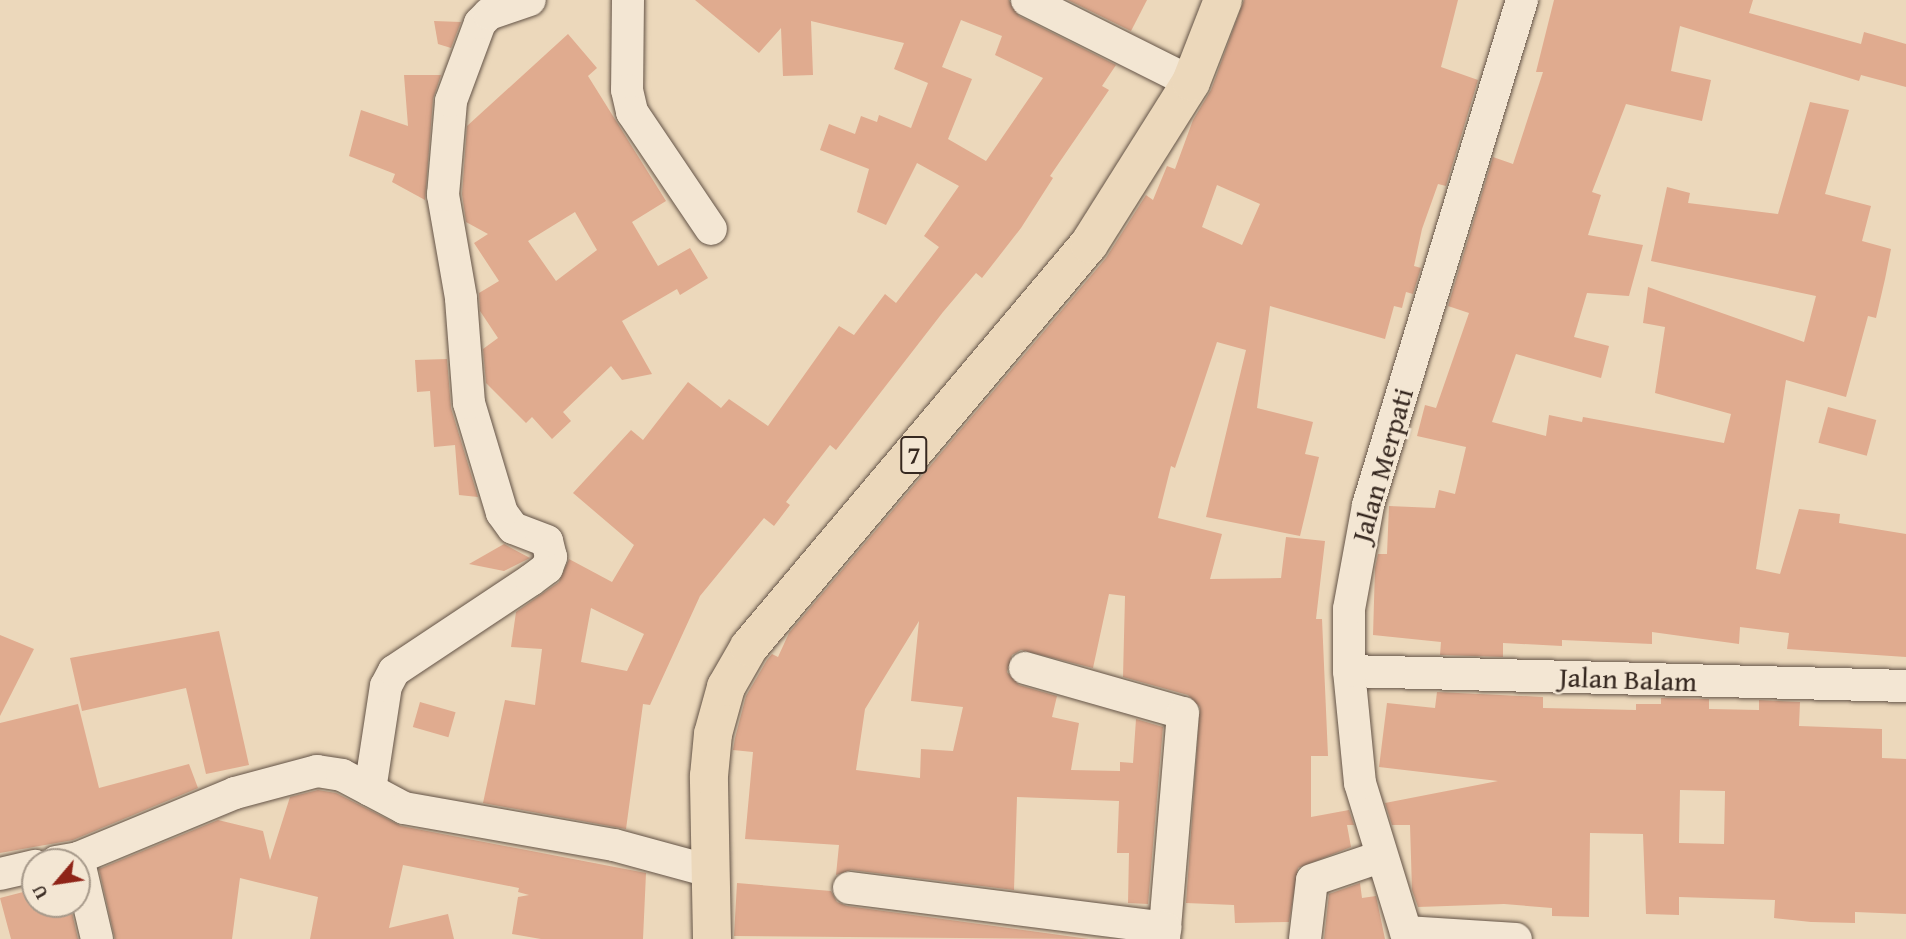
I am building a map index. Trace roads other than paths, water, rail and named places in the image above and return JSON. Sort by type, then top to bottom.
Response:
[{"type":"highway","name":"7","points":[[712,939],[710,871],[713,734],[726,687],[749,647],[1089,244],[1191,82],[1223,0]]},
{"type":"street","points":[[370,790],[386,686],[394,671],[531,580],[547,568],[551,557],[547,541],[513,528],[502,513],[469,403],[461,298],[443,195],[451,101],[480,23],[489,14],[530,0]]},
{"type":"street","points":[[628,0],[627,90],[632,112],[711,229]]},
{"type":"street","points":[[1027,0],[1191,82]]},
{"type":"street","name":"Jalan Merpati","points":[[1407,936],[1380,857],[1360,783],[1349,671],[1349,609],[1368,505],[1522,0]]},
{"type":"street","points":[[849,888],[1164,934],[1183,713],[1025,668]]},
{"type":"street","name":"Jalan Balam","points":[[1349,671],[1906,686]]},
{"type":"street","points":[[91,850],[235,793],[302,773],[342,775],[404,808],[614,845],[710,871]]},
{"type":"street","points":[[1305,939],[1312,880],[1380,857]]},
{"type":"street","points":[[0,874],[21,869]]},
{"type":"street","points":[[89,918],[97,939]]},
{"type":"street","points":[[1407,936],[1516,939]]}]
